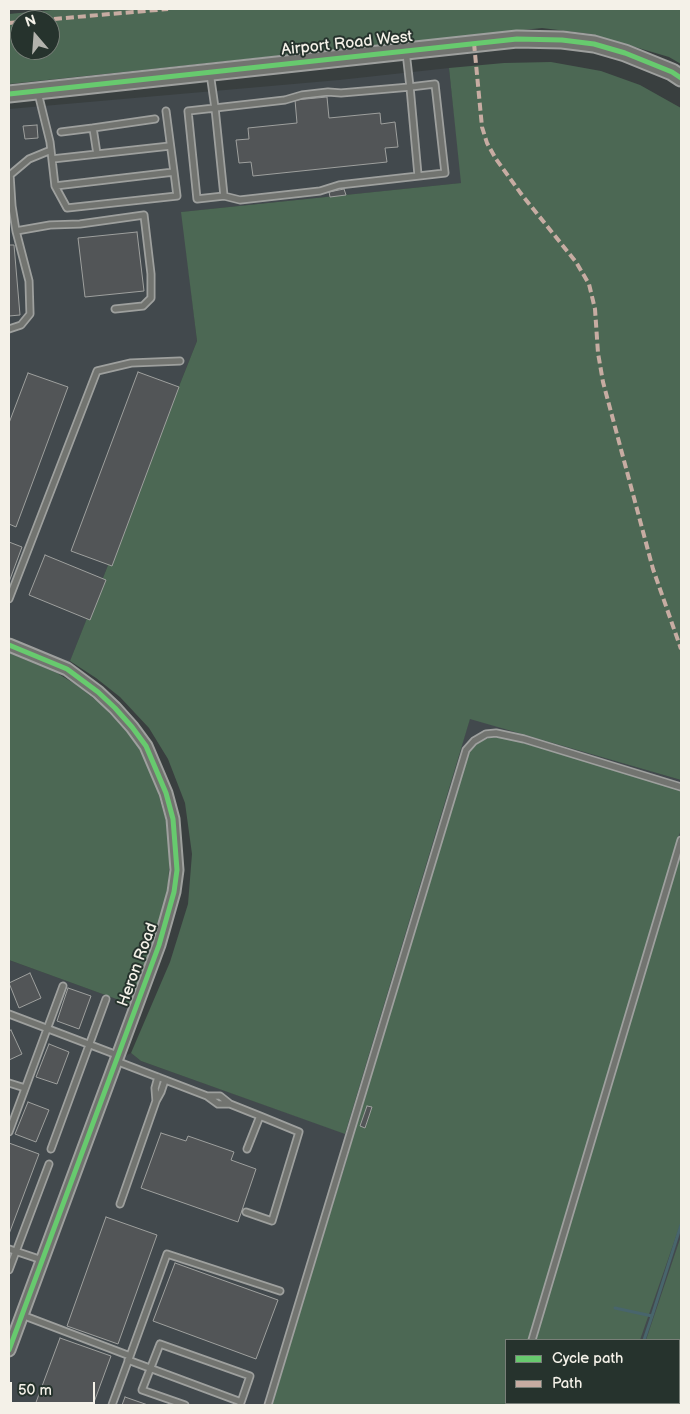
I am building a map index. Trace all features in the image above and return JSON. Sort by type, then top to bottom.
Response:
[{"type":"street","name":"Airport Road West","points":[[9,94],[517,39],[562,40],[594,44],[625,53],[672,72],[681,78]]},
{"type":"street","name":"Heron Road","points":[[9,645],[67,669],[87,683],[115,708],[146,746],[166,793],[173,819],[177,870],[174,892],[159,945],[9,1350]]},
{"type":"lane","points":[[406,50],[418,175]]},
{"type":"lane","points":[[210,72],[224,196]]},
{"type":"lane","points":[[435,84],[445,173],[339,185],[320,191],[240,200],[224,196],[197,199],[188,111],[285,100],[302,95],[328,92],[341,93],[410,87],[435,84]]},
{"type":"lane","points":[[38,90],[51,150],[55,186],[67,208],[177,196],[166,111]]},
{"type":"lane","points":[[61,132],[155,120]]},
{"type":"lane","points":[[93,128],[97,154]]},
{"type":"lane","points":[[52,159],[170,146]]},
{"type":"lane","points":[[9,329],[21,326],[30,314],[29,281],[16,231],[10,175],[29,158],[51,150]]},
{"type":"lane","points":[[55,186],[174,172]]},
{"type":"lane","points":[[16,231],[144,215],[151,274],[151,298],[143,306],[115,309]]},
{"type":"lane","points":[[9,599],[97,371],[131,363],[180,361]]},
{"type":"lane","points":[[268,1405],[466,750],[474,741],[486,734],[496,733],[524,739],[681,787]]},
{"type":"lane","points":[[532,1339],[681,840]]},
{"type":"lane","points":[[9,1132],[63,986]]},
{"type":"lane","points":[[50,1149],[106,999]]},
{"type":"lane","points":[[9,1014],[90,1044],[162,1079],[207,1096],[218,1104],[230,1104],[299,1132],[272,1221],[246,1212]]},
{"type":"lane","points":[[120,1204],[162,1079]]},
{"type":"lane","points":[[9,1083],[25,1088]]},
{"type":"lane","points":[[247,1149],[260,1116]]},
{"type":"lane","points":[[9,1270],[49,1164]]},
{"type":"lane","points":[[9,1249],[42,1260]]},
{"type":"lane","points":[[112,1405],[167,1254],[280,1291]]},
{"type":"lane","points":[[22,1315],[150,1368],[240,1404],[250,1376],[160,1344],[150,1368],[142,1390],[185,1405]]},
{"type":"shaded area","points":[[449,68],[462,183],[182,212],[197,341],[67,669],[9,645],[9,109],[339,80]]},
{"type":"shaded area","points":[[470,718],[681,780],[681,1405],[9,1405],[9,960],[136,1006],[116,1061],[131,1053],[141,1061],[344,1133]]},
{"type":"green space","points":[[681,9],[681,64],[669,57],[591,34],[542,28],[9,84],[9,14],[10,60],[60,60],[60,10],[52,10]]},
{"type":"green space","points":[[551,62],[601,71],[640,85],[681,108],[681,780],[470,719],[345,1134],[141,1061],[131,1053],[170,962],[188,904],[192,854],[185,803],[168,759],[149,728],[120,697],[70,661],[197,341],[181,212],[461,183],[449,68],[504,63]]},
{"type":"green space","points":[[9,653],[57,673],[101,704],[143,753],[154,778],[166,821],[170,856],[168,884],[163,916],[130,1004],[9,960]]},
{"type":"green space","points":[[491,737],[506,738],[677,788],[681,791],[681,829],[528,1339],[505,1339],[505,1404],[510,1404],[270,1405],[344,1169],[469,752],[479,742]]},
{"type":"green space","points":[[681,849],[681,1222],[640,1339],[534,1339]]},
{"type":"green space","points":[[681,1236],[681,1405],[624,1405],[680,1404],[680,1339],[646,1339]]},
{"type":"green space","points":[[516,1404],[620,1404],[619,1405]]},
{"type":"building","points":[[327,97],[329,118],[380,113],[381,124],[395,122],[398,147],[385,148],[387,162],[253,176],[251,162],[239,163],[236,140],[249,139],[248,128],[297,123],[295,100]]},
{"type":"building","points":[[37,125],[38,138],[25,139],[23,126]]},
{"type":"building","points":[[344,189],[346,195],[330,197],[329,192]]},
{"type":"building","points":[[137,232],[144,291],[85,297],[78,238]]},
{"type":"building","points":[[9,245],[14,245],[20,315],[9,316]]},
{"type":"building","points":[[138,372],[179,387],[112,566],[71,551]]},
{"type":"building","points":[[28,373],[68,387],[16,527],[9,524],[9,423]]},
{"type":"building","points":[[9,542],[22,547],[9,582]]},
{"type":"building","points":[[45,555],[106,580],[90,620],[29,595]]},
{"type":"building","points":[[30,973],[41,998],[19,1008],[9,983]]},
{"type":"building","points":[[68,988],[91,996],[79,1029],[57,1021]]},
{"type":"building","points":[[11,1030],[22,1054],[9,1060],[9,1031]]},
{"type":"building","points":[[49,1044],[69,1052],[57,1084],[36,1077]]},
{"type":"building","points":[[28,1102],[49,1110],[36,1142],[15,1134]]},
{"type":"building","points":[[367,1106],[372,1107],[365,1128],[360,1126]]},
{"type":"building","points":[[161,1133],[186,1141],[188,1136],[234,1152],[231,1160],[256,1169],[238,1222],[141,1188]]},
{"type":"building","points":[[9,1143],[39,1154],[9,1234]]},
{"type":"building","points":[[106,1217],[157,1235],[118,1344],[67,1326]]},
{"type":"building","points":[[175,1263],[278,1300],[256,1359],[153,1321]]},
{"type":"building","points":[[60,1338],[111,1356],[93,1405],[35,1405]]},
{"type":"building","points":[[125,1397],[148,1405],[122,1405]]},
{"type":"waterway","points":[[652,1316],[681,1225]]},
{"type":"waterway","points":[[615,1308],[652,1316],[644,1339]]},
{"type":"marked path","points":[[60,18],[168,9]]},
{"type":"marked path","points":[[474,43],[482,127],[487,143],[522,195],[576,262],[589,284],[595,309],[598,353],[603,382],[653,569],[681,649]]},
{"type":"cycle path","points":[[9,94],[517,39],[562,40],[594,44],[625,53],[672,72],[681,78]]},
{"type":"cycle path","points":[[9,645],[67,669],[98,692],[132,727],[146,746],[166,793],[173,819],[177,870],[174,892],[159,945],[9,1350]]}]
